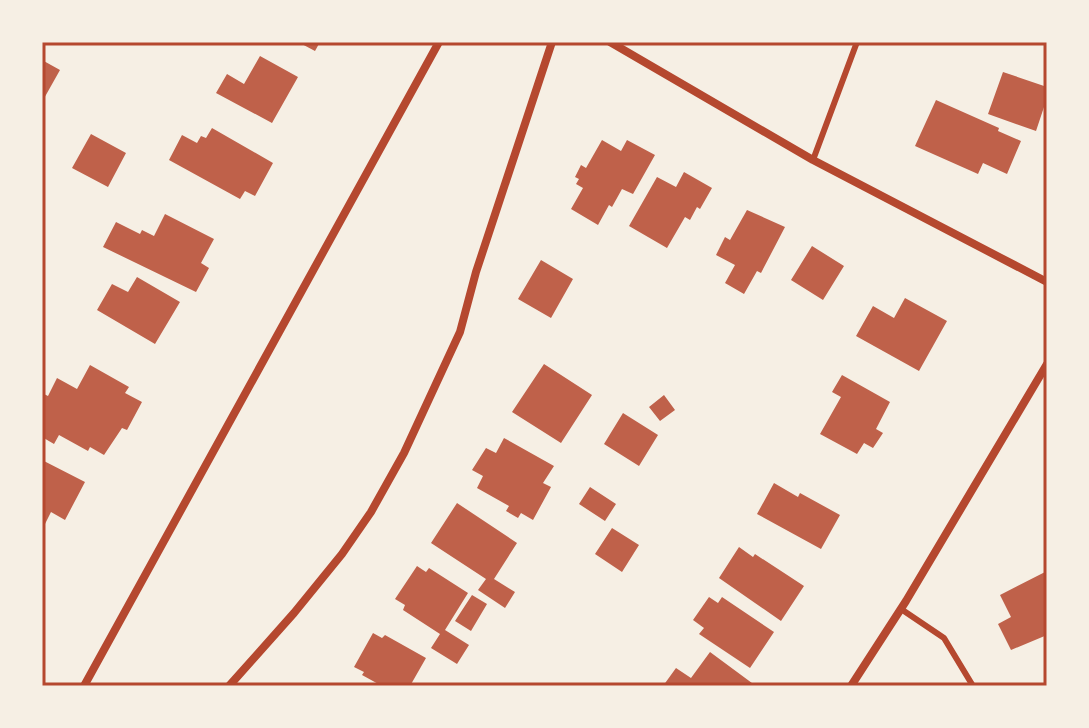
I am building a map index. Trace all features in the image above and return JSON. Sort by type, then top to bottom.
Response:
[{"type":"street","points":[[84,686],[439,42]]},
{"type":"street","points":[[229,686],[342,554],[371,512],[404,453],[460,332],[476,272],[552,42]]},
{"type":"street","points":[[610,42],[813,160],[1047,282]]},
{"type":"street","points":[[851,686],[901,609],[1047,364]]},
{"type":"lane","points":[[813,160],[857,42]]},
{"type":"lane","points":[[901,609],[944,638],[973,686]]},
{"type":"building","points":[[298,42],[320,42],[315,51]]},
{"type":"building","points":[[260,56],[298,77],[272,123],[216,93],[227,74],[244,84]]},
{"type":"building","points":[[42,60],[60,70],[42,102]]},
{"type":"building","points":[[1003,72],[1047,87],[1047,98],[1036,131],[988,114]]},
{"type":"building","points":[[936,100],[1021,141],[1007,174],[983,163],[978,174],[915,146]]},
{"type":"building","points":[[212,128],[273,163],[255,196],[245,191],[240,199],[169,160],[182,135],[197,143],[201,136],[206,138]]},
{"type":"building","points":[[91,134],[126,153],[108,187],[72,168]]},
{"type":"building","points":[[602,140],[621,151],[627,140],[655,155],[633,194],[622,189],[598,225],[571,209],[583,188],[576,184],[579,179],[575,177],[581,165],[586,168]]},
{"type":"building","points":[[684,172],[712,188],[690,220],[685,217],[667,248],[629,226],[657,177],[676,187]]},
{"type":"building","points":[[747,210],[785,227],[761,273],[757,271],[744,294],[725,283],[735,265],[716,255],[725,237],[730,240]]},
{"type":"building","points":[[165,214],[214,239],[201,263],[209,268],[196,292],[103,247],[116,222],[140,234],[142,230],[154,236]]},
{"type":"building","points":[[812,246],[844,266],[823,300],[791,280]]},
{"type":"building","points":[[541,260],[573,279],[551,318],[518,299]]},
{"type":"building","points":[[137,277],[180,302],[155,344],[97,310],[112,284],[128,292]]},
{"type":"building","points":[[905,298],[947,321],[919,371],[856,336],[873,306],[894,318]]},
{"type":"building","points":[[544,364],[592,395],[561,443],[512,412]]},
{"type":"building","points":[[90,365],[129,387],[125,393],[142,402],[127,430],[122,428],[104,455],[90,447],[88,451],[59,435],[54,444],[42,437],[42,393],[48,396],[57,378],[77,389]]},
{"type":"building","points":[[842,375],[890,402],[876,429],[883,433],[873,448],[864,443],[857,454],[820,434],[841,397],[832,392]]},
{"type":"building","points":[[664,395],[675,410],[660,421],[649,407]]},
{"type":"building","points":[[623,413],[658,435],[639,466],[604,444]]},
{"type":"building","points":[[504,438],[554,466],[543,483],[551,487],[533,520],[521,513],[518,518],[506,511],[509,506],[477,488],[483,476],[472,470],[486,448],[496,453]]},
{"type":"building","points":[[42,460],[85,482],[65,520],[51,512],[42,530]]},
{"type":"building","points":[[774,483],[840,515],[821,549],[757,514]]},
{"type":"building","points":[[590,487],[616,504],[605,521],[579,504]]},
{"type":"building","points":[[457,503],[517,543],[494,579],[515,592],[505,608],[478,590],[486,579],[431,543]]},
{"type":"building","points":[[612,528],[639,545],[622,572],[595,554]]},
{"type":"building","points":[[739,547],[804,586],[781,621],[719,578]]},
{"type":"building","points":[[417,566],[426,572],[429,568],[468,593],[445,630],[469,645],[457,664],[431,648],[440,634],[403,610],[405,605],[395,599]]},
{"type":"building","points":[[1047,571],[1047,635],[1011,650],[998,624],[1011,617],[1000,595]]},
{"type":"building","points":[[472,595],[487,604],[471,631],[455,621]]},
{"type":"building","points":[[709,597],[718,603],[722,597],[774,632],[750,668],[699,634],[704,628],[693,620]]},
{"type":"building","points":[[373,633],[382,638],[385,635],[426,658],[410,686],[382,686],[354,667]]},
{"type":"building","points":[[710,652],[756,686],[663,686],[676,668],[691,678]]}]
